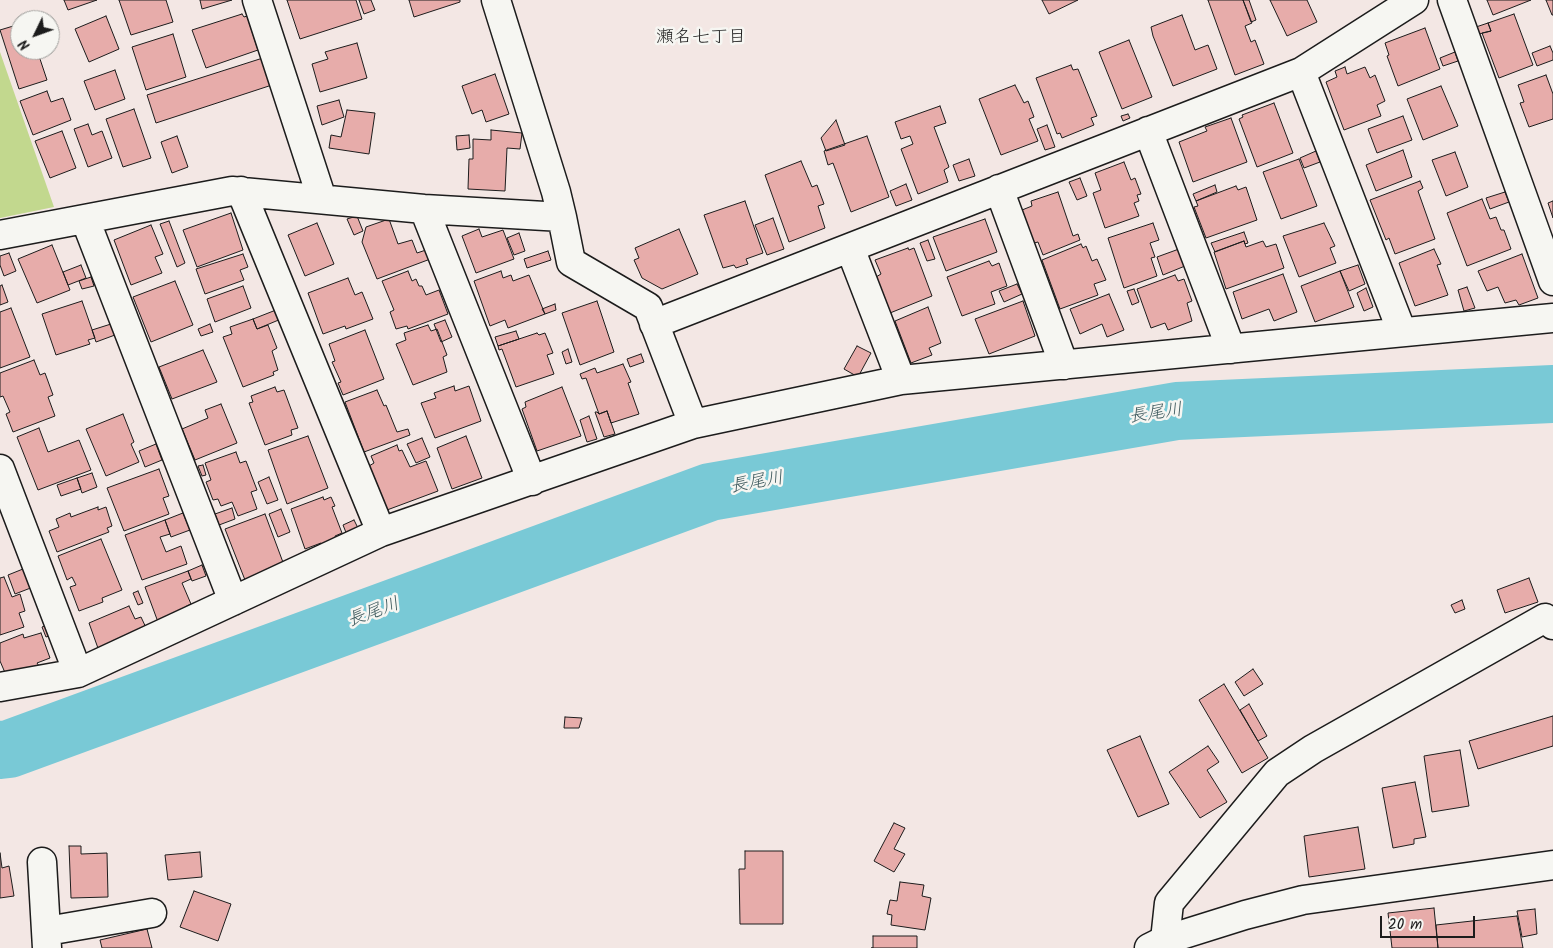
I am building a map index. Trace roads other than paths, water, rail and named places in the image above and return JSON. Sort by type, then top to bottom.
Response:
[{"type":"street","points":[[257,0],[322,199]]},
{"type":"street","points":[[496,0],[556,192],[571,262],[648,307],[694,424]]},
{"type":"street","points":[[654,324],[1301,72],[1414,0]]},
{"type":"street","points":[[1452,0],[1553,281]]},
{"type":"street","points":[[1301,72],[1402,332]]},
{"type":"street","points":[[1148,131],[1231,349]]},
{"type":"street","points":[[999,190],[1064,365]]},
{"type":"street","points":[[0,235],[232,191],[424,209],[562,217]]},
{"type":"street","points":[[240,191],[381,532]]},
{"type":"street","points":[[424,209],[532,481]]},
{"type":"street","points":[[86,219],[233,601]]},
{"type":"street","points":[[850,248],[901,380]]},
{"type":"street","points":[[0,687],[78,673],[381,532],[694,424],[901,380],[1553,318]]},
{"type":"street","points":[[0,469],[78,673]]},
{"type":"street","points":[[1157,944],[1168,903],[1278,774],[1313,749],[1545,618],[1553,625]]},
{"type":"street","points":[[42,862],[47,940],[152,913]]},
{"type":"street","points":[[1157,944],[1245,915],[1303,900],[1553,866]]},
{"type":"waterway","name":"長尾川","points":[[0,750],[9,749],[710,492],[1177,411],[1553,394]]},
{"type":"district","name":"瀬名七丁目","points":[[701,39]]}]
